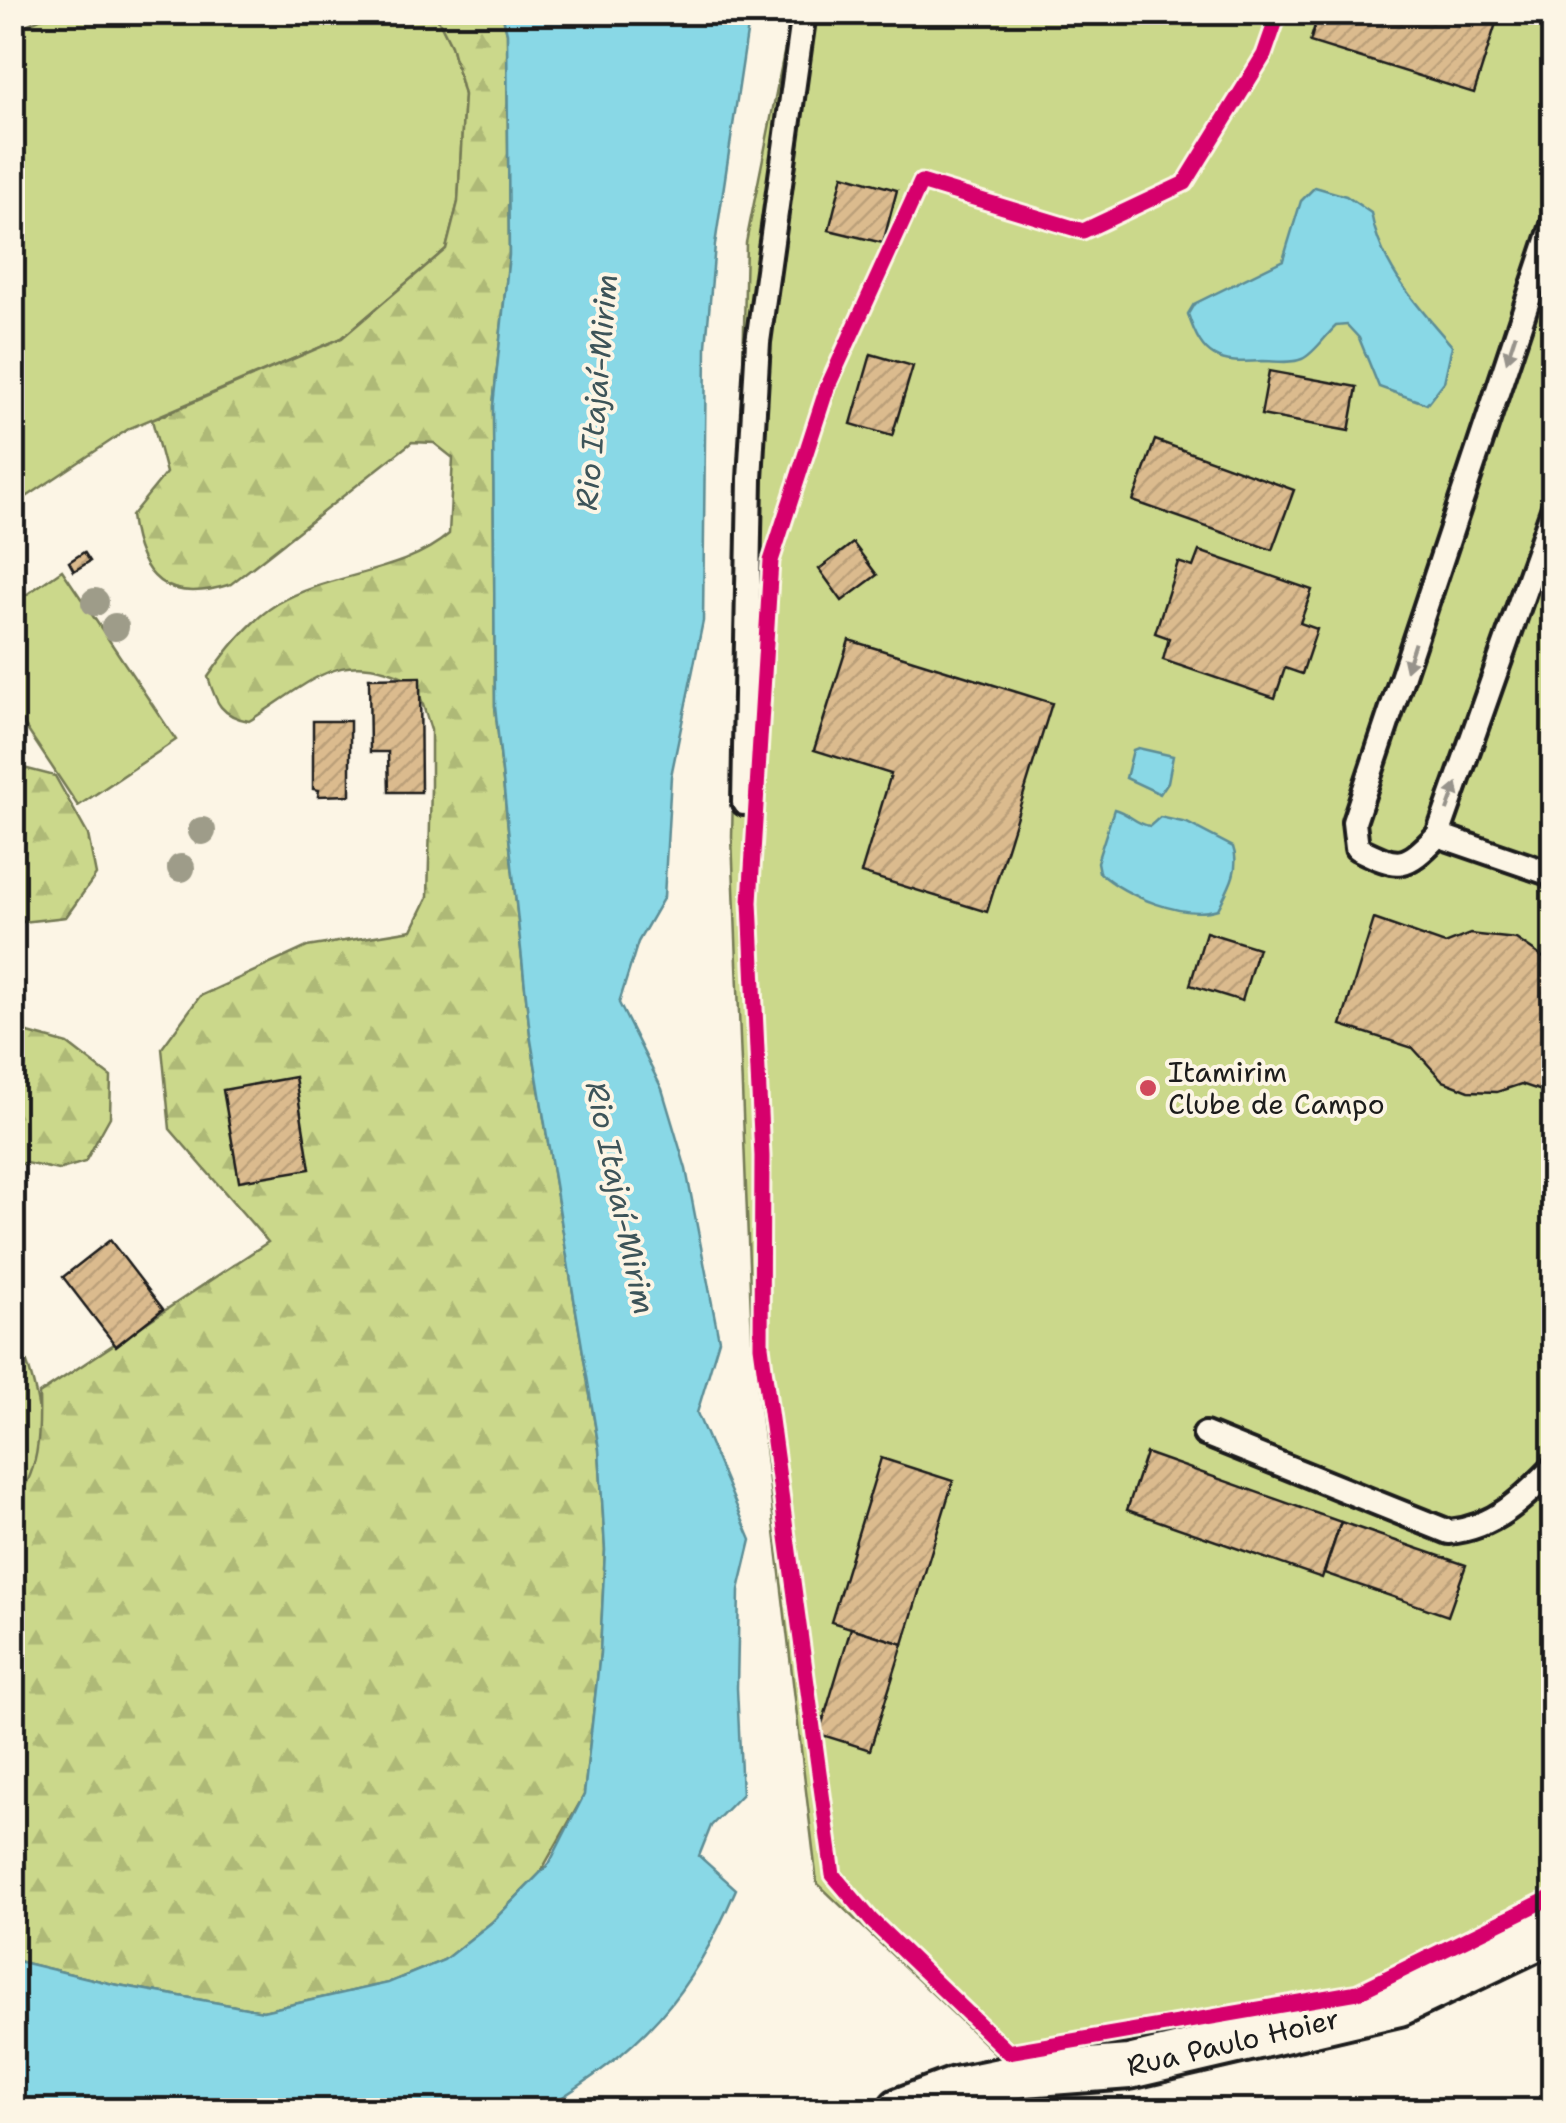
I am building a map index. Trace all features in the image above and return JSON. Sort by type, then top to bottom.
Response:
[{"type":"street","name":"Rua Paulo Hoier","points":[[900,2110],[973,2085],[1024,2075],[1129,2067],[1399,2004],[1554,1930]]},
{"type":"lane","points":[[744,803],[750,479],[757,362],[804,12]]},
{"type":"lane","points":[[1554,222],[1354,822],[1357,848],[1393,865],[1412,862],[1438,835],[1554,507]]},
{"type":"lane","points":[[1438,835],[1554,875]]},
{"type":"lane","points":[[1205,1434],[1449,1532],[1478,1529],[1523,1498],[1554,1467]]},
{"type":"green space","points":[[56,12],[435,13],[451,45],[464,95],[458,202],[446,249],[342,338],[130,428],[13,506],[12,31]]},
{"type":"green space","points":[[435,13],[502,13],[507,33],[509,255],[493,406],[495,706],[530,1034],[599,1449],[605,1549],[600,1653],[584,1795],[540,1873],[492,1922],[444,1960],[388,1983],[263,2011],[113,1984],[13,1960],[12,1505],[33,1467],[39,1394],[268,1242],[170,1129],[162,1048],[200,996],[307,947],[412,930],[428,897],[431,730],[416,683],[367,666],[347,667],[310,681],[249,721],[232,716],[221,707],[208,677],[230,647],[277,604],[320,585],[409,558],[449,534],[453,458],[434,443],[412,442],[231,584],[209,590],[189,591],[160,581],[141,556],[131,516],[166,473],[152,420],[342,338],[446,249],[458,202],[464,95],[451,45]]},
{"type":"green space","name":"Itamirim Clube de Campo","points":[[792,13],[1553,13],[1553,1904],[1362,1999],[1285,2017],[1004,2062],[817,1883],[752,1339],[732,837],[746,243]]},
{"type":"green space","points":[[62,570],[176,740],[78,806],[13,708],[13,604]]},
{"type":"green space","points":[[12,765],[55,776],[88,835],[96,875],[66,917],[13,923]]},
{"type":"green space","points":[[21,1031],[68,1044],[111,1077],[110,1117],[85,1162],[58,1170],[26,1163],[13,1166],[13,1033]]},
{"type":"green space","points":[[12,1322],[29,1368],[40,1415],[37,1461],[28,1484],[13,1505]]},
{"type":"water","name":"Rio Itajaí-Mirim","points":[[502,13],[750,13],[715,245],[706,346],[703,621],[671,776],[664,897],[638,942],[619,1003],[662,1089],[686,1169],[719,1340],[697,1413],[751,1540],[739,1590],[737,1688],[742,1794],[711,1826],[699,1856],[736,1889],[700,1961],[659,2018],[608,2065],[542,2110],[461,2103],[459,2110],[13,2110],[13,1960],[113,1984],[263,2011],[388,1983],[444,1960],[492,1922],[549,1864],[584,1795],[600,1653],[605,1550],[599,1449],[530,1034],[495,706],[493,406],[509,255],[507,33]]},
{"type":"water","points":[[1315,187],[1346,196],[1371,213],[1392,268],[1452,346],[1444,382],[1427,404],[1379,387],[1359,338],[1347,325],[1336,326],[1311,353],[1293,361],[1223,360],[1206,350],[1200,341],[1188,314],[1194,304],[1283,260],[1301,201]]},
{"type":"water","points":[[1133,750],[1173,756],[1168,782],[1160,794],[1126,778]]},
{"type":"water","points":[[1114,809],[1150,826],[1160,817],[1187,823],[1233,847],[1234,871],[1218,909],[1188,911],[1156,904],[1099,872],[1097,862]]},
{"type":"building","points":[[1319,12],[1472,12],[1497,20],[1474,93],[1310,42]]},
{"type":"building","points":[[843,175],[897,190],[883,243],[829,230]]},
{"type":"building","points":[[871,354],[913,366],[892,436],[851,424]]},
{"type":"building","points":[[1269,371],[1357,387],[1349,431],[1261,415]]},
{"type":"building","points":[[1155,440],[1294,490],[1272,550],[1133,501]]},
{"type":"building","points":[[853,543],[877,575],[842,601],[819,569]]},
{"type":"building","points":[[1199,551],[1312,590],[1300,623],[1317,629],[1302,674],[1285,668],[1275,698],[1163,660],[1169,638],[1155,633],[1178,562],[1193,567]]},
{"type":"building","points":[[84,552],[90,561],[74,571],[69,562]]},
{"type":"building","points":[[849,640],[1052,703],[987,912],[861,873],[891,774],[814,750]]},
{"type":"building","points":[[420,677],[421,792],[389,792],[388,752],[370,752],[369,678]]},
{"type":"building","points":[[313,721],[350,721],[350,795],[318,796],[319,790],[313,789]]},
{"type":"building","points":[[1374,919],[1445,944],[1470,934],[1516,939],[1554,965],[1554,1095],[1521,1084],[1497,1092],[1469,1091],[1443,1081],[1413,1048],[1341,1025]]},
{"type":"building","points":[[1206,932],[1258,948],[1242,1001],[1190,985]]},
{"type":"building","points":[[295,1077],[310,1169],[239,1181],[223,1090]]},
{"type":"building","points":[[110,1240],[163,1309],[116,1346],[63,1277]]},
{"type":"building","points":[[1146,1453],[1341,1522],[1322,1578],[1127,1510]]},
{"type":"building","points":[[881,1458],[953,1481],[903,1644],[831,1622]]},
{"type":"building","points":[[1341,1522],[1466,1565],[1448,1616],[1324,1573]]},
{"type":"building","points":[[851,1628],[903,1644],[870,1750],[819,1734]]},
{"type":"cycle path","points":[[1279,12],[1264,55],[1185,183],[1083,231],[921,182],[827,388],[771,561],[750,902],[762,1156],[761,1346],[833,1875],[872,1921],[1008,2052],[1358,1992],[1554,1896]]},
{"type":"place","name":"Itamirim Clube de Campo","points":[[1148,1088]]}]
